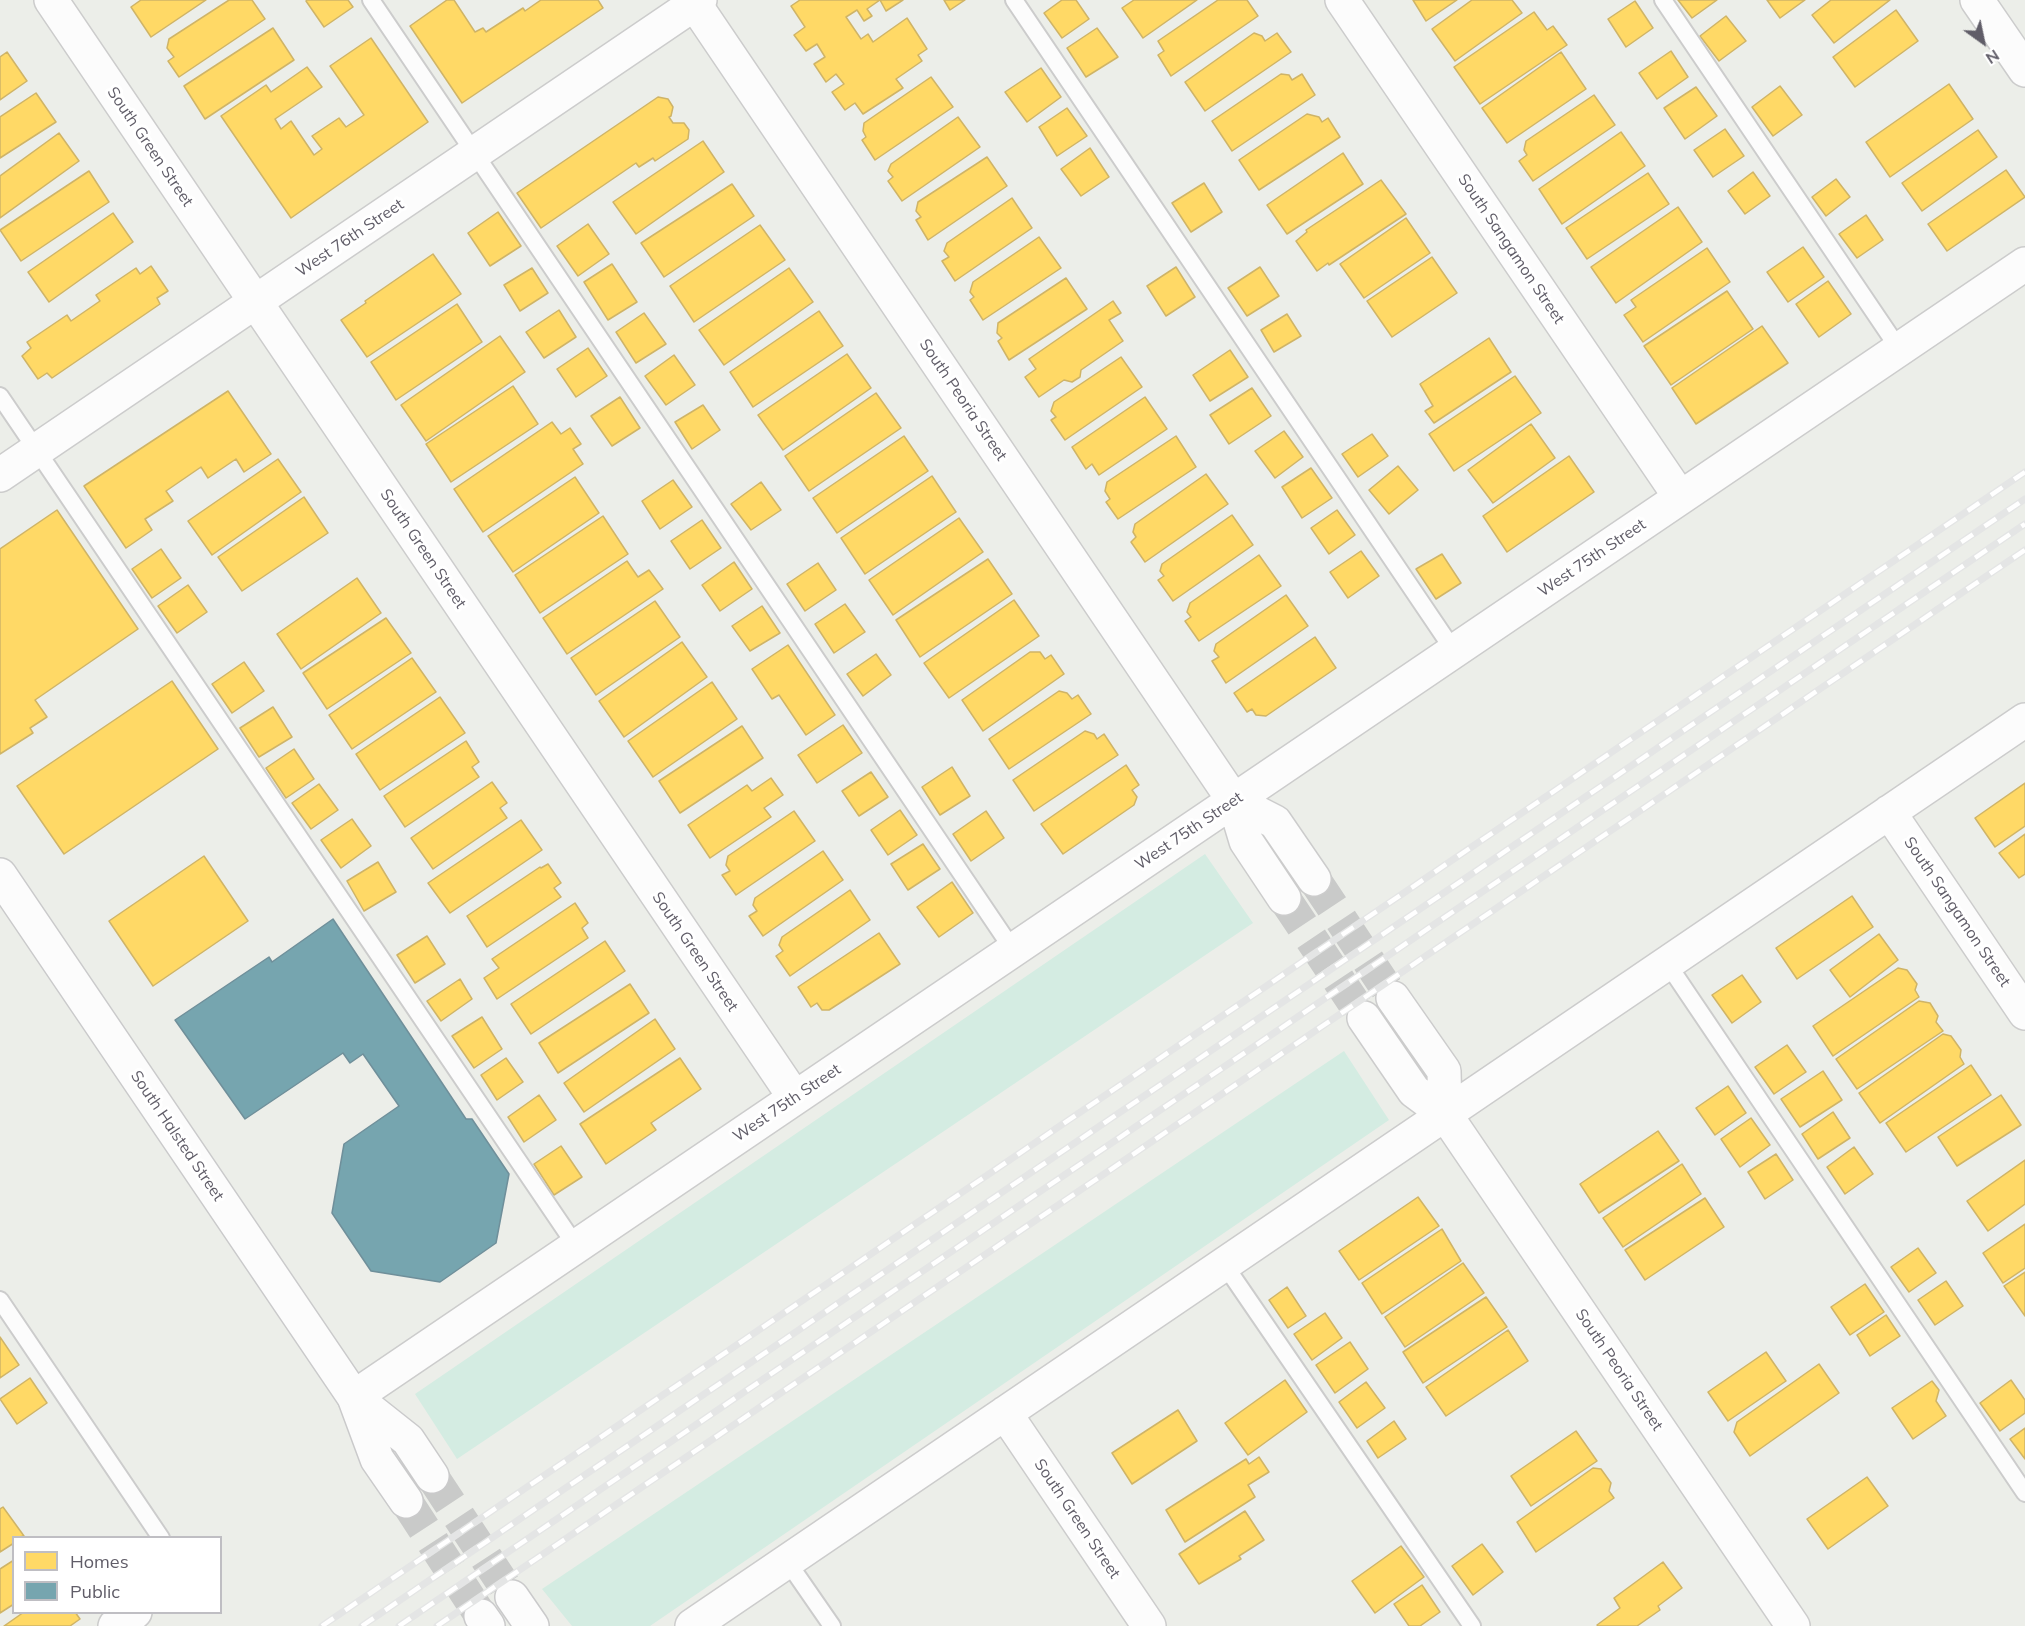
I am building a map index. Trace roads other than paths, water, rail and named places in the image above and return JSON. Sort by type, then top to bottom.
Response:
[{"type":"street","name":"South Green Street","points":[[51,0],[795,1098]]},
{"type":"street","name":"South Sangamon Street","points":[[1342,0],[1680,497]]},
{"type":"street","points":[[1977,0],[2025,70]]},
{"type":"street","name":"West 76th Street","points":[[1,474],[696,1]]},
{"type":"street","name":"South Peoria Street","points":[[696,1],[1234,801],[1246,841],[1284,898]]},
{"type":"street","name":"West 75th Street","points":[[354,1397],[2025,264]]},
{"type":"street","points":[[692,1626],[2025,720]]},
{"type":"street","name":"South Peoria Street","points":[[1234,801],[1275,822],[1314,879]]},
{"type":"street","name":"South Sangamon Street","points":[[1889,812],[2025,1013]]},
{"type":"street","name":"South Halsted Street","points":[[0,875],[354,1397],[377,1459],[406,1501]]},
{"type":"street","points":[[1393,998],[1444,1071],[1445,1114]]},
{"type":"street","name":"South Peoria Street","points":[[1364,1018],[1414,1091],[1445,1114],[1793,1626]]},
{"type":"street","name":"South Halsted Street","points":[[354,1397],[408,1440],[432,1476]]},
{"type":"street","name":"South Green Street","points":[[1005,1413],[1149,1626]]},
{"type":"street","points":[[512,1597],[532,1626]]},
{"type":"street","points":[[114,1626],[132,1614]]},
{"type":"lane","points":[[371,0],[1013,950]]},
{"type":"lane","points":[[1014,0],[1454,651]]},
{"type":"lane","points":[[1663,0],[1899,349]]},
{"type":"lane","points":[[0,396],[576,1246]]},
{"type":"lane","points":[[1667,963],[2025,1493]]},
{"type":"lane","points":[[1224,1264],[1472,1626]]},
{"type":"lane","points":[[0,1300],[160,1536]]},
{"type":"lane","points":[[787,1561],[832,1626]]},
{"type":"tunnel","points":[[1314,879],[1393,998]]},
{"type":"tunnel","points":[[1284,898],[1364,1018]]},
{"type":"tunnel","points":[[432,1476],[512,1597]]},
{"type":"tunnel","points":[[406,1501],[481,1616]]},
{"type":"railway","points":[[322,1626],[2025,472]]},
{"type":"railway","points":[[362,1626],[2025,499]]},
{"type":"railway","points":[[399,1626],[2025,524]]},
{"type":"railway","points":[[437,1626],[2025,550]]}]
